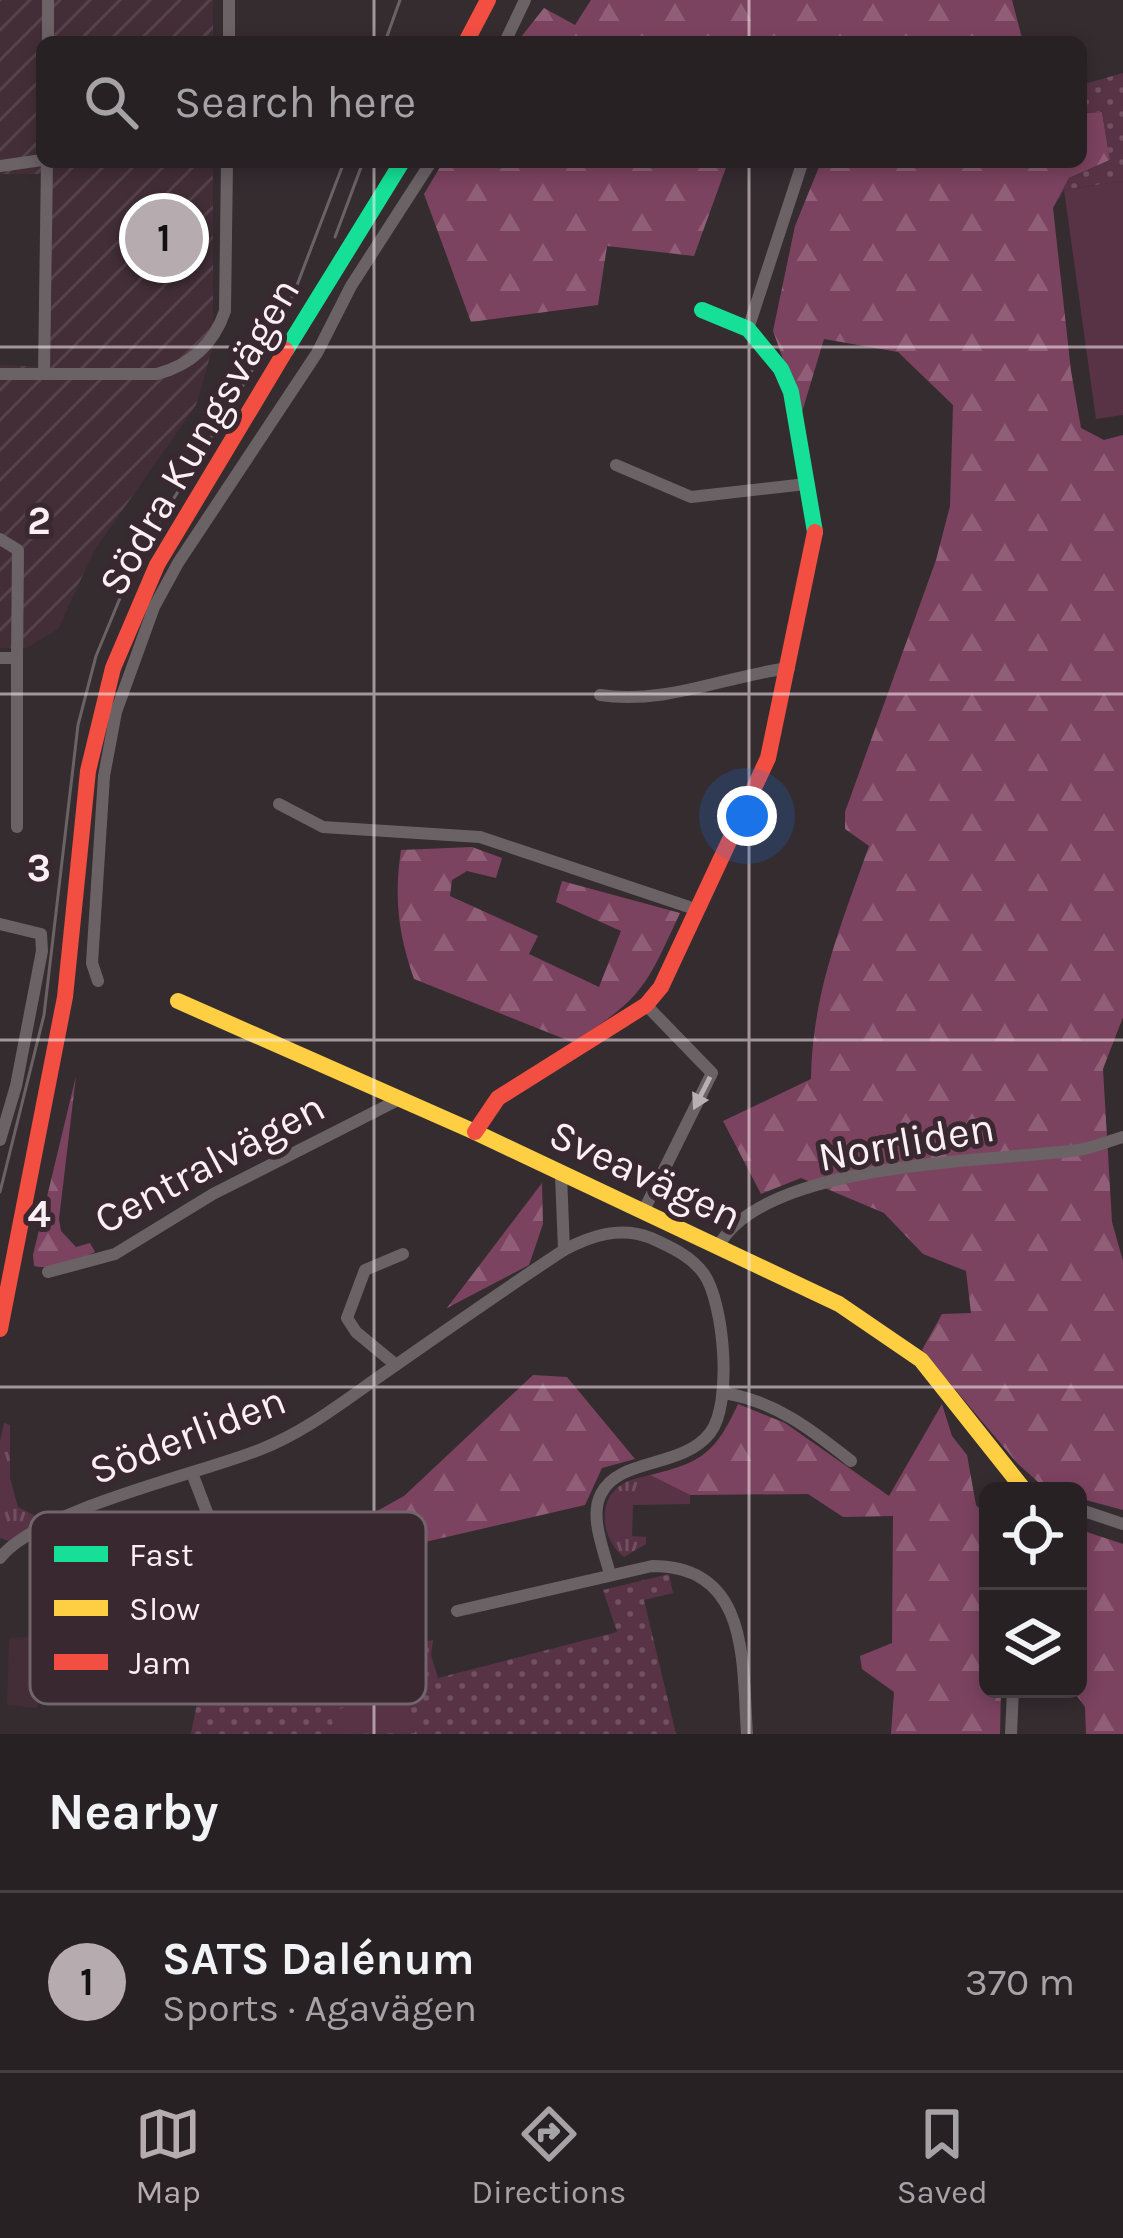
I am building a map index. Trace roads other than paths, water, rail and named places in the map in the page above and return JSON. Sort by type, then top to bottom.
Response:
[{"type":"street","points":[[48,0],[48,36]]},
{"type":"street","points":[[229,0],[229,36]]},
{"type":"street","points":[[469,36],[488,0]]},
{"type":"street","points":[[508,36],[525,0]]},
{"type":"street","points":[[0,166],[36,162]]},
{"type":"street","points":[[44,168],[44,374]]},
{"type":"street","points":[[0,374],[157,374],[186,363],[207,345],[225,310],[227,168]]},
{"type":"street","name":"Södra Kungsvägen","points":[[0,1329],[65,998],[88,771],[113,668],[142,596],[194,498],[398,168]]},
{"type":"street","name":"Södra Kungsvägen","points":[[98,981],[92,963],[104,776],[116,712],[154,607],[317,353],[351,286],[427,168]]},
{"type":"street","points":[[748,329],[802,168]]},
{"type":"street","points":[[475,1132],[499,1098],[646,1006],[671,970],[769,758],[816,525],[799,456],[791,392],[771,352],[748,329],[702,310]]},
{"type":"street","points":[[616,465],[691,497],[806,484]]},
{"type":"street","points":[[0,539],[18,550],[17,827]]},
{"type":"street","points":[[0,658],[17,658]]},
{"type":"street","points":[[600,695],[661,697],[789,668]]},
{"type":"street","points":[[279,804],[323,827],[480,837],[698,910]]},
{"type":"street","points":[[0,924],[41,934],[42,951],[16,1086],[0,1140]]},
{"type":"street","name":"Sveavägen","points":[[178,1001],[475,1132],[839,1304],[921,1360],[1016,1482]]},
{"type":"street","points":[[643,1212],[712,1073],[646,1006]]},
{"type":"street","name":"Centralvägen","points":[[47,1272],[115,1254],[213,1194],[398,1100]]},
{"type":"street","name":"Norrliden","points":[[718,1247],[728,1228],[776,1200],[860,1173],[1083,1149],[1123,1137]]},
{"type":"street","points":[[561,1174],[564,1250]]},
{"type":"street","name":"Söderliden","points":[[80,1512],[287,1437],[564,1250],[598,1235],[628,1232],[667,1245],[695,1264],[714,1295],[724,1393]]},
{"type":"street","points":[[396,1365],[356,1332],[347,1318],[365,1270],[403,1254]]},
{"type":"street","points":[[610,1574],[597,1516],[602,1490],[620,1474],[695,1447],[715,1425],[724,1393],[776,1408],[806,1424],[850,1461]]},
{"type":"street","points":[[192,1473],[207,1512]]},
{"type":"street","points":[[1087,1512],[1123,1524]]},
{"type":"street","name":"Söderliden","points":[[0,1558],[7,1548],[30,1535]]},
{"type":"street","points":[[457,1611],[610,1574],[668,1566],[698,1575],[722,1595],[737,1630],[747,1734]]},
{"type":"street","points":[[1011,1734],[1013,1698]]},
{"type":"tram line","points":[[387,36],[400,0]]},
{"type":"tram line","points":[[0,1192],[44,1015],[78,725],[96,656],[135,562],[294,293],[342,168]]},
{"type":"tram line","points":[[335,237],[361,168]]},
{"type":"place","name":"SATS Dalénum","points":[[164,238]]}]
